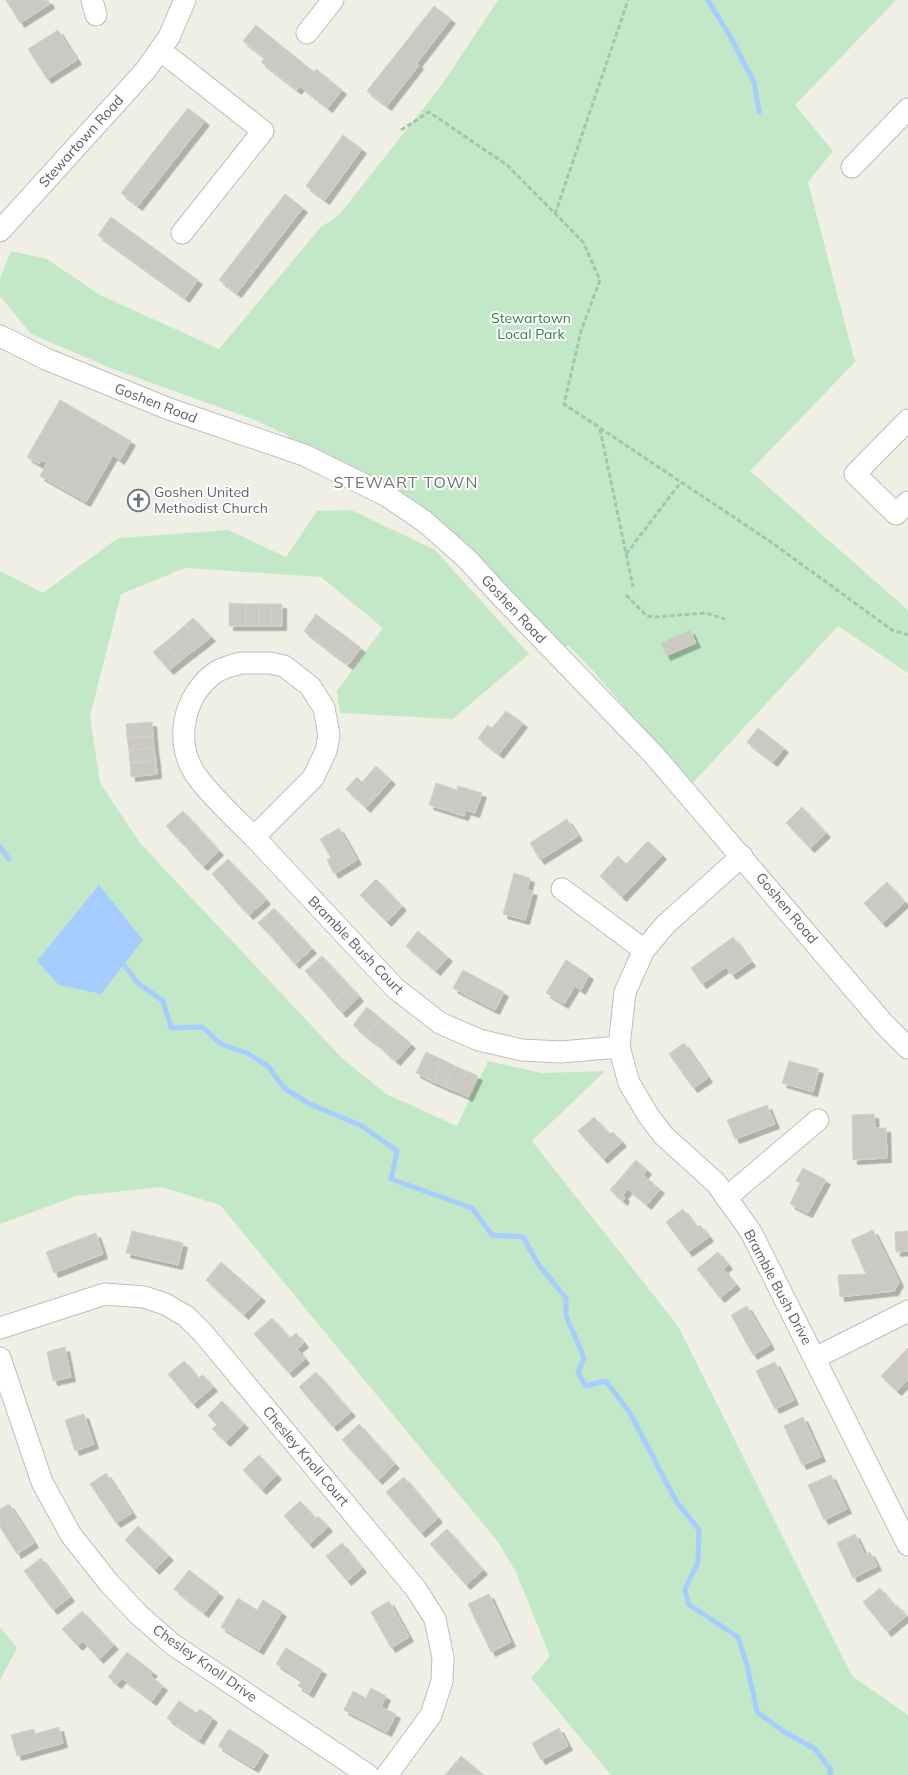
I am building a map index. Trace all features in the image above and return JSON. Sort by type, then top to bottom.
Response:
[{"type":"street","name":"Stewartown Road","points":[[0,231],[138,78],[169,37],[185,0]]},
{"type":"street","points":[[307,33],[333,0]]},
{"type":"street","points":[[160,50],[263,131],[182,233]]},
{"type":"street","points":[[852,168],[908,109]]},
{"type":"street","name":"Goshen Road","points":[[0,336],[46,359],[169,409],[304,455],[387,496],[424,521],[467,559],[654,755],[884,1024],[908,1048]]},
{"type":"street","points":[[908,420],[855,474],[896,514],[908,502]]},
{"type":"street","name":"Bramble Bush Court","points":[[254,837],[313,778],[326,751],[329,735],[324,708],[310,686],[284,666],[270,663],[241,663],[216,672],[197,690],[184,717],[183,736],[191,766],[198,778],[395,988],[440,1023],[479,1040],[522,1050],[561,1052],[619,1047]]},
{"type":"street","name":"Bramble Bush Drive","points":[[742,856],[666,924],[644,950],[625,992],[619,1047],[629,1083],[648,1115],[664,1135],[716,1183],[751,1232],[908,1545]]},
{"type":"street","points":[[562,889],[644,950]]},
{"type":"street","points":[[726,1198],[818,1120]]},
{"type":"street","name":"Chesley Knoll Court","points":[[0,1328],[105,1294],[144,1296],[165,1304],[186,1316],[204,1333],[416,1589],[435,1619],[443,1658],[442,1681],[431,1715],[387,1775]]},
{"type":"street","points":[[815,1358],[908,1311]]},
{"type":"street","name":"Chesley Knoll Drive","points":[[0,1358],[42,1482],[71,1535],[109,1583],[138,1614],[172,1644],[368,1775]]},
{"type":"path","points":[[555,214],[628,0]]},
{"type":"path","points":[[401,130],[429,112],[507,164],[583,242],[600,280],[581,331],[564,404],[771,542],[892,630],[908,635]]},
{"type":"path","points":[[600,428],[633,587]]},
{"type":"path","points":[[626,554],[681,482]]},
{"type":"path","points":[[626,595],[647,616],[706,613],[725,619]]},
{"type":"green space","name":"Stewartown Local Park","points":[[498,0],[896,0],[795,105],[833,151],[808,182],[855,362],[750,471],[908,610],[908,673],[838,626],[691,785],[595,673],[568,645],[560,653],[440,531],[284,443],[289,436],[255,420],[113,369],[31,334],[0,296],[0,279],[11,251],[47,259],[100,295],[219,349],[320,228],[339,215],[441,86]]},
{"type":"green space","points":[[351,510],[435,550],[529,654],[453,719],[340,713],[337,691],[383,628],[321,577],[185,568],[121,594],[90,716],[100,783],[140,843],[342,1058],[386,1094],[457,1126],[488,1061],[542,1073],[605,1071],[532,1141],[678,1326],[852,1676],[908,1715],[908,1775],[611,1775],[531,1678],[550,1656],[516,1572],[498,1542],[220,1205],[162,1187],[76,1196],[0,1224],[0,571],[43,593],[118,538],[228,530],[286,557],[317,511]]},
{"type":"green space","points":[[0,1627],[17,1648],[0,1680]]},
{"type":"water","points":[[99,885],[143,940],[101,994],[59,985],[37,961]]},
{"type":"building","points":[[6,0],[48,0],[50,4],[20,23]]},
{"type":"building","points":[[434,6],[451,19],[387,106],[367,91]]},
{"type":"building","points":[[256,25],[314,72],[316,69],[342,90],[328,108],[300,86],[297,90],[261,62],[265,58],[243,41]]},
{"type":"building","points":[[58,30],[77,60],[47,79],[28,49]]},
{"type":"building","points":[[188,108],[205,121],[138,206],[121,193]]},
{"type":"building","points":[[343,135],[362,149],[325,200],[306,186]]},
{"type":"building","points":[[285,194],[303,208],[237,293],[219,280]]},
{"type":"building","points":[[111,217],[198,280],[185,298],[98,235]]},
{"type":"building","points":[[60,400],[131,441],[120,460],[113,455],[86,502],[40,476],[47,463],[42,460],[39,464],[27,457]]},
{"type":"building","points":[[229,603],[246,604],[246,626],[229,626]]},
{"type":"building","points":[[246,604],[259,604],[259,626],[246,626]]},
{"type":"building","points":[[259,604],[272,604],[271,626],[259,626]]},
{"type":"building","points":[[272,604],[282,604],[282,626],[271,626]]},
{"type":"building","points":[[316,614],[330,625],[317,641],[304,631]]},
{"type":"building","points":[[193,618],[211,637],[201,645],[185,625]]},
{"type":"building","points":[[185,625],[201,645],[189,654],[174,635]]},
{"type":"building","points":[[330,625],[340,632],[327,649],[317,641]]},
{"type":"building","points":[[690,630],[696,643],[666,656],[661,643]]},
{"type":"building","points":[[340,632],[351,640],[338,657],[327,649]]},
{"type":"building","points":[[174,635],[189,654],[179,662],[164,643]]},
{"type":"building","points":[[351,640],[361,648],[348,665],[338,657]]},
{"type":"building","points":[[164,643],[179,662],[169,670],[153,652]]},
{"type":"building","points":[[506,711],[523,723],[499,754],[478,738],[488,725],[492,728]]},
{"type":"building","points":[[152,722],[153,736],[127,738],[126,724]]},
{"type":"building","points":[[758,728],[784,748],[773,762],[747,742]]},
{"type":"building","points":[[153,736],[154,748],[129,751],[127,738]]},
{"type":"building","points":[[154,748],[156,761],[130,763],[129,751]]},
{"type":"building","points":[[156,761],[157,774],[131,777],[130,763]]},
{"type":"building","points":[[376,766],[391,780],[366,808],[346,789],[357,777],[362,782]]},
{"type":"building","points":[[436,783],[457,790],[458,786],[482,793],[475,813],[466,810],[464,816],[429,805]]},
{"type":"building","points":[[802,807],[826,833],[810,848],[786,823]]},
{"type":"building","points":[[183,811],[193,822],[176,837],[166,826]]},
{"type":"building","points":[[567,819],[578,836],[540,860],[530,843]]},
{"type":"building","points":[[193,822],[202,832],[186,847],[176,837]]},
{"type":"building","points":[[339,828],[357,860],[334,874],[327,860],[331,858],[320,839]]},
{"type":"building","points":[[202,832],[211,842],[194,857],[186,847]]},
{"type":"building","points":[[648,841],[662,855],[622,897],[600,876],[618,856],[626,864]]},
{"type":"building","points":[[211,842],[219,851],[203,866],[194,857]]},
{"type":"building","points":[[228,859],[238,870],[222,885],[212,874]]},
{"type":"building","points":[[238,870],[248,880],[231,896],[222,885]]},
{"type":"building","points":[[514,873],[530,878],[527,890],[533,891],[525,920],[503,914]]},
{"type":"building","points":[[376,879],[402,906],[387,922],[360,895]]},
{"type":"building","points":[[248,880],[258,890],[240,906],[231,896]]},
{"type":"building","points":[[887,882],[905,902],[882,923],[864,903]]},
{"type":"building","points":[[258,890],[266,900],[249,915],[240,906]]},
{"type":"building","points":[[274,908],[285,920],[269,934],[258,923]]},
{"type":"building","points":[[285,920],[294,929],[278,944],[269,934]]},
{"type":"building","points":[[294,929],[303,939],[286,954],[278,944]]},
{"type":"building","points":[[418,931],[448,957],[436,971],[406,946]]},
{"type":"building","points":[[733,937],[751,962],[732,975],[726,967],[702,984],[691,968]]},
{"type":"building","points":[[303,939],[312,949],[295,964],[286,954]]},
{"type":"building","points":[[322,956],[333,968],[316,983],[305,971]]},
{"type":"building","points":[[566,960],[589,975],[581,990],[575,986],[564,1004],[546,993]]},
{"type":"building","points":[[333,968],[342,978],[325,993],[316,983]]},
{"type":"building","points":[[463,970],[504,992],[495,1010],[453,988]]},
{"type":"building","points":[[342,978],[351,987],[333,1003],[325,993]]},
{"type":"building","points":[[351,987],[359,997],[342,1013],[333,1003]]},
{"type":"building","points":[[367,1007],[380,1018],[366,1036],[353,1025]]},
{"type":"building","points":[[380,1018],[391,1027],[377,1044],[366,1036]]},
{"type":"building","points":[[391,1027],[401,1035],[386,1053],[377,1044]]},
{"type":"building","points":[[401,1035],[411,1044],[396,1061],[386,1053]]},
{"type":"building","points":[[684,1043],[708,1078],[693,1088],[669,1054]]},
{"type":"building","points":[[426,1052],[443,1060],[434,1082],[416,1073]]},
{"type":"building","points":[[443,1060],[455,1066],[445,1087],[434,1082]]},
{"type":"building","points":[[789,1061],[819,1069],[813,1092],[782,1083]]},
{"type":"building","points":[[455,1066],[467,1071],[458,1092],[445,1087]]},
{"type":"building","points":[[467,1071],[478,1076],[468,1097],[458,1092]]},
{"type":"building","points":[[767,1105],[775,1124],[735,1139],[727,1120]]},
{"type":"building","points":[[874,1114],[875,1128],[886,1128],[887,1158],[853,1160],[852,1115]]},
{"type":"building","points":[[594,1117],[610,1134],[613,1132],[622,1142],[603,1159],[578,1131]]},
{"type":"building","points":[[636,1160],[647,1170],[643,1175],[660,1189],[647,1205],[628,1189],[623,1195],[625,1197],[623,1201],[610,1190]]},
{"type":"building","points":[[803,1168],[826,1180],[808,1213],[790,1204],[800,1183],[796,1181]]},
{"type":"building","points":[[683,1209],[697,1228],[700,1225],[709,1237],[688,1252],[666,1222]]},
{"type":"building","points":[[873,1230],[899,1282],[894,1291],[840,1297],[838,1275],[866,1274],[851,1240]]},
{"type":"building","points":[[132,1231],[183,1243],[178,1265],[126,1253]]},
{"type":"building","points":[[908,1231],[908,1251],[896,1252],[895,1232]]},
{"type":"building","points":[[96,1233],[103,1254],[54,1273],[46,1252]]},
{"type":"building","points":[[718,1252],[728,1265],[723,1269],[736,1285],[720,1298],[697,1269]]},
{"type":"building","points":[[221,1262],[261,1297],[244,1315],[206,1280]]},
{"type":"building","points":[[747,1306],[770,1345],[753,1355],[731,1315]]},
{"type":"building","points":[[272,1318],[290,1338],[296,1333],[304,1343],[297,1349],[305,1359],[289,1373],[254,1334]]},
{"type":"building","points":[[65,1347],[71,1377],[53,1381],[47,1352]]},
{"type":"building","points":[[908,1348],[908,1380],[897,1391],[881,1376]]},
{"type":"building","points":[[184,1361],[199,1378],[203,1375],[213,1387],[193,1404],[168,1374]]},
{"type":"building","points":[[775,1362],[794,1400],[775,1409],[756,1371]]},
{"type":"building","points":[[316,1372],[351,1412],[333,1427],[299,1387]]},
{"type":"building","points":[[222,1401],[244,1424],[226,1442],[212,1429],[217,1425],[208,1415]]},
{"type":"building","points":[[84,1414],[94,1444],[75,1451],[65,1420]]},
{"type":"building","points":[[803,1417],[821,1457],[802,1465],[784,1426]]},
{"type":"building","points":[[359,1424],[395,1464],[378,1480],[342,1440]]},
{"type":"building","points":[[259,1455],[277,1475],[262,1490],[243,1470]]},
{"type":"building","points":[[106,1473],[132,1513],[116,1523],[90,1484]]},
{"type":"building","points":[[831,1475],[847,1509],[824,1520],[808,1485]]},
{"type":"building","points":[[404,1477],[438,1518],[421,1533],[386,1492]]},
{"type":"building","points":[[300,1501],[316,1519],[318,1516],[328,1527],[309,1544],[284,1516]]},
{"type":"building","points":[[9,1504],[34,1543],[17,1554],[0,1527],[0,1509]]},
{"type":"building","points":[[138,1526],[169,1556],[155,1570],[125,1540]]},
{"type":"building","points":[[447,1529],[483,1570],[466,1585],[430,1544]]},
{"type":"building","points":[[855,1534],[865,1555],[870,1552],[877,1566],[853,1578],[837,1543]]},
{"type":"building","points":[[342,1543],[362,1568],[347,1581],[326,1556]]},
{"type":"building","points":[[41,1558],[70,1597],[53,1610],[24,1571]]},
{"type":"building","points":[[189,1570],[219,1593],[204,1613],[174,1589]]},
{"type":"building","points":[[880,1588],[895,1607],[897,1605],[906,1616],[887,1632],[863,1602]]},
{"type":"building","points":[[489,1594],[511,1642],[491,1652],[468,1604]]},
{"type":"building","points":[[238,1598],[257,1610],[263,1600],[282,1612],[259,1650],[221,1627]]},
{"type":"building","points":[[389,1601],[409,1637],[391,1648],[371,1612]]},
{"type":"building","points":[[82,1611],[114,1645],[99,1659],[83,1641],[78,1646],[62,1629]]},
{"type":"building","points":[[286,1648],[322,1670],[309,1693],[298,1686],[302,1680],[276,1664]]},
{"type":"building","points":[[127,1652],[153,1672],[150,1675],[163,1686],[152,1701],[122,1678],[117,1684],[108,1677]]},
{"type":"building","points":[[371,1688],[386,1696],[381,1707],[396,1714],[387,1732],[344,1710],[353,1691],[366,1698]]},
{"type":"building","points":[[179,1701],[197,1713],[200,1709],[213,1718],[199,1740],[167,1718]]},
{"type":"building","points":[[59,1727],[63,1743],[17,1756],[11,1735],[34,1729],[35,1734]]},
{"type":"building","points":[[559,1728],[568,1746],[541,1760],[532,1743]]},
{"type":"building","points":[[229,1729],[264,1751],[254,1768],[218,1746]]},
{"type":"building","points":[[461,1756],[483,1774],[445,1775]]},
{"type":"waterway","points":[[708,0],[754,82],[759,112]]},
{"type":"waterway","points":[[0,847],[9,859]]},
{"type":"waterway","points":[[124,965],[138,983],[163,1001],[171,1028],[202,1027],[221,1044],[247,1053],[268,1066],[284,1088],[310,1104],[362,1126],[397,1151],[391,1179],[472,1208],[492,1235],[523,1237],[538,1264],[566,1298],[566,1316],[584,1357],[578,1373],[586,1386],[606,1381],[630,1413],[676,1501],[699,1530],[698,1562],[685,1589],[688,1604],[738,1637],[747,1665],[757,1712],[783,1731],[815,1749],[831,1770],[830,1775]]},
{"type":"place","name":"Goshen United Methodist Church","points":[[138,500]]},
{"type":"district","name":"STEWART TOWN","points":[[406,482]]}]
